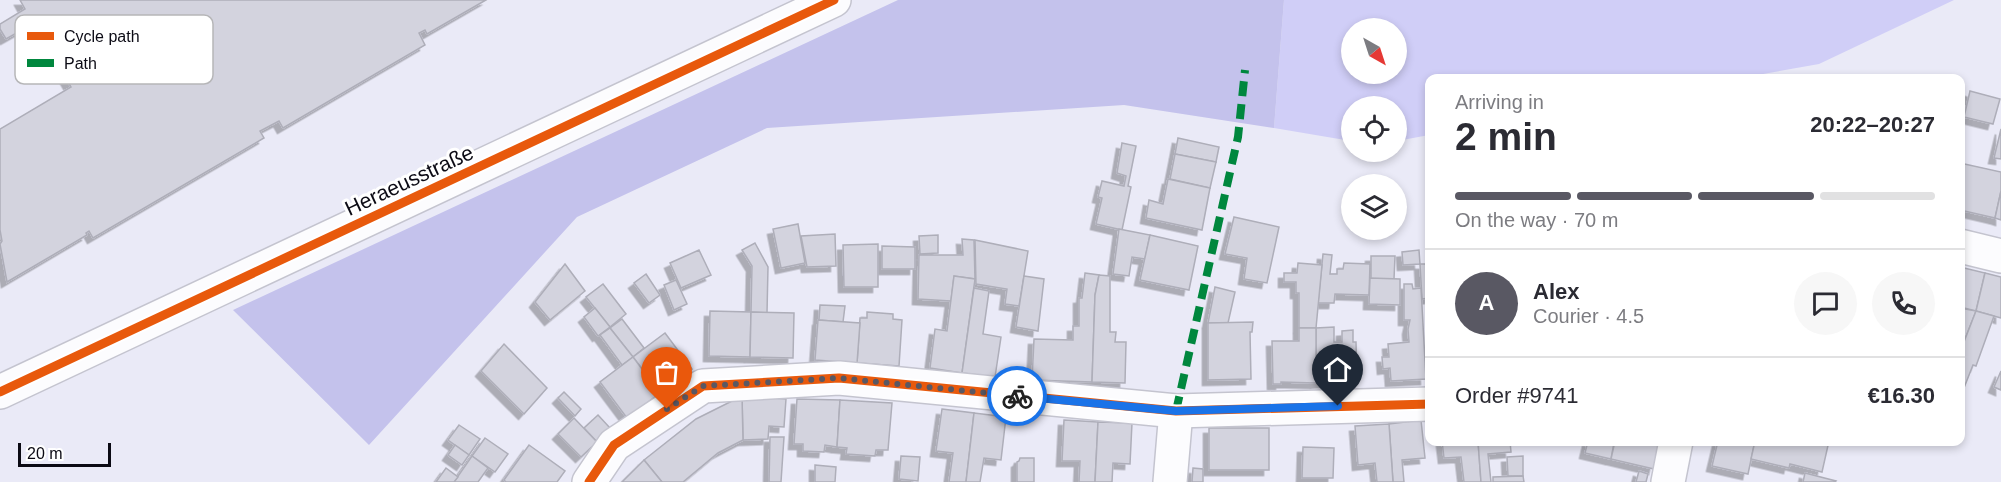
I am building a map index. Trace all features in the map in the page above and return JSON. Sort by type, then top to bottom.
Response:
[{"type":"street","name":"Heraeusstraße","points":[[0,392],[834,0]]},
{"type":"street","points":[[1965,247],[2001,256]]},
{"type":"street","points":[[589,482],[614,445],[703,386],[839,378],[1176,411],[1425,404]]},
{"type":"street","points":[[1170,482],[1176,411]]},
{"type":"street","points":[[1668,482],[1675,446]]},
{"type":"shaded area","points":[[898,0],[1284,0],[1274,128],[1124,105],[767,128],[577,217],[369,445],[233,310]]},
{"type":"shaded area","points":[[1284,0],[1954,0],[1819,64],[1763,74],[1425,74],[1425,136],[1407,139],[1407,96],[1341,96],[1341,139],[1274,128]]},
{"type":"building","points":[[20,0],[486,0],[427,34],[425,30],[419,33],[425,45],[283,128],[279,121],[260,131],[264,138],[93,238],[89,231],[87,235],[7,282],[0,244],[2,241],[0,230],[0,129],[71,87],[69,84],[213,84],[213,15],[15,15],[25,9]]},
{"type":"building","points":[[15,15],[15,34],[6,39],[0,29],[0,24]]},
{"type":"building","points":[[1970,91],[2000,99],[1993,124],[1965,117]]},
{"type":"building","points":[[2001,129],[2001,159],[1994,158]]},
{"type":"building","points":[[1178,138],[1219,147],[1216,162],[1175,154]]},
{"type":"building","points":[[1122,143],[1136,146],[1128,186],[1131,187],[1122,230],[1096,224],[1102,198],[1098,197],[1102,181],[1124,186],[1126,176],[1117,173]]},
{"type":"building","points":[[1175,154],[1216,162],[1210,188],[1170,179]]},
{"type":"building","points":[[1965,164],[2001,172],[2001,191],[1995,218],[1965,211]]},
{"type":"building","points":[[1168,179],[1210,188],[1202,230],[1146,218],[1149,200],[1163,204]]},
{"type":"building","points":[[2001,191],[2001,220],[1995,218]]},
{"type":"building","points":[[1234,217],[1279,227],[1267,283],[1244,279],[1247,258],[1225,254]]},
{"type":"building","points":[[798,224],[805,263],[781,268],[773,229]]},
{"type":"building","points":[[1119,229],[1150,235],[1145,259],[1132,257],[1129,276],[1113,274]]},
{"type":"building","points":[[835,234],[836,266],[807,267],[801,236]]},
{"type":"building","points":[[938,235],[938,253],[920,254],[919,236]]},
{"type":"building","points":[[1150,235],[1198,246],[1189,290],[1140,280]]},
{"type":"building","points":[[962,239],[974,240],[975,279],[954,276],[951,301],[918,299],[919,255],[963,255]]},
{"type":"building","points":[[975,240],[1028,251],[1019,306],[1005,304],[1007,289],[976,284]]},
{"type":"building","points":[[755,243],[768,267],[767,313],[751,312],[752,266],[742,250]]},
{"type":"building","points":[[878,244],[878,287],[844,287],[843,245]]},
{"type":"building","points":[[882,246],[915,247],[915,269],[882,269]]},
{"type":"building","points":[[699,250],[711,275],[681,288],[670,263]]},
{"type":"building","points":[[1419,250],[1420,264],[1403,265],[1402,252]]},
{"type":"building","points":[[1323,254],[1332,255],[1330,274],[1337,274],[1337,269],[1343,269],[1344,263],[1370,264],[1369,295],[1335,294],[1334,303],[1318,303]]},
{"type":"building","points":[[1371,256],[1395,256],[1394,279],[1371,279]]},
{"type":"building","points":[[1298,263],[1322,265],[1316,328],[1299,328],[1299,293],[1296,293],[1296,282],[1284,282],[1284,273],[1297,273]]},
{"type":"building","points":[[565,264],[585,291],[550,320],[535,302]]},
{"type":"building","points":[[1420,264],[1425,264],[1425,299],[1422,299]]},
{"type":"building","points":[[1965,268],[1985,273],[1976,311],[1965,308]]},
{"type":"building","points":[[1085,273],[1099,275],[1095,295],[1092,382],[1032,380],[1034,339],[1073,340],[1073,326],[1079,326],[1079,298],[1082,298]]},
{"type":"building","points":[[1985,273],[2001,277],[2001,318],[1976,311]]},
{"type":"building","points":[[646,274],[660,295],[649,303],[634,283]]},
{"type":"building","points":[[1099,275],[1110,276],[1110,332],[1116,332],[1115,342],[1126,342],[1125,383],[1092,382],[1095,295]]},
{"type":"building","points":[[954,276],[975,279],[962,373],[930,368],[935,329],[947,331]]},
{"type":"building","points":[[1024,276],[1044,279],[1038,331],[1016,327]]},
{"type":"building","points":[[1370,278],[1400,279],[1400,305],[1369,304]]},
{"type":"building","points":[[676,280],[687,304],[674,310],[664,285]]},
{"type":"building","points":[[603,284],[626,314],[610,327],[586,297]]},
{"type":"building","points":[[1404,284],[1412,284],[1413,289],[1421,288],[1425,379],[1391,381],[1390,368],[1383,369],[1382,357],[1389,357],[1388,344],[1409,342],[1410,320],[1404,320]]},
{"type":"building","points":[[1215,287],[1235,292],[1228,323],[1208,323]]},
{"type":"building","points":[[974,288],[989,291],[983,334],[1001,337],[995,377],[962,373]]},
{"type":"building","points":[[820,305],[845,306],[843,322],[819,320]]},
{"type":"building","points":[[595,308],[610,327],[598,336],[584,317]]},
{"type":"building","points":[[1965,309],[1976,311],[1965,339]]},
{"type":"building","points":[[710,311],[751,312],[750,357],[709,356]]},
{"type":"building","points":[[1976,311],[1994,316],[1976,366],[1973,365],[1965,385],[1965,339]]},
{"type":"building","points":[[751,312],[794,313],[793,358],[750,357]]},
{"type":"building","points":[[867,312],[893,314],[893,319],[902,320],[899,366],[857,363],[860,318],[867,318]]},
{"type":"building","points":[[622,319],[644,348],[633,357],[610,328]]},
{"type":"building","points":[[818,320],[860,323],[857,363],[815,360]]},
{"type":"building","points":[[1253,322],[1252,332],[1250,332],[1251,379],[1208,380],[1208,323]]},
{"type":"building","points":[[1334,327],[1334,342],[1342,342],[1342,331],[1353,330],[1353,342],[1356,342],[1357,384],[1316,383],[1316,328]]},
{"type":"building","points":[[610,328],[633,357],[622,365],[600,335]]},
{"type":"building","points":[[1299,328],[1316,328],[1316,383],[1281,382],[1281,384],[1273,384],[1272,341],[1299,341]]},
{"type":"building","points":[[665,333],[692,369],[660,393],[633,357]]},
{"type":"building","points":[[504,344],[547,388],[524,414],[481,371]]},
{"type":"building","points":[[633,357],[660,393],[627,418],[600,382]]},
{"type":"building","points":[[2001,371],[2001,390],[1994,387]]},
{"type":"building","points":[[564,392],[581,409],[575,416],[558,398]]},
{"type":"building","points":[[742,396],[786,399],[784,427],[769,426],[768,439],[743,440]]},
{"type":"building","points":[[742,396],[743,440],[718,453],[683,482],[662,482],[644,460],[696,419]]},
{"type":"building","points":[[797,399],[840,400],[837,447],[825,445],[824,452],[803,451],[803,444],[794,444]]},
{"type":"building","points":[[840,400],[892,403],[888,450],[876,450],[875,456],[846,454],[847,448],[837,447]]},
{"type":"building","points":[[942,409],[974,413],[966,482],[949,482],[953,453],[936,451]]},
{"type":"building","points":[[974,413],[1006,417],[1001,460],[984,458],[980,482],[966,482]]},
{"type":"building","points":[[598,415],[610,428],[597,442],[584,428]]},
{"type":"building","points":[[574,418],[597,442],[581,457],[558,434]]},
{"type":"building","points":[[1064,420],[1098,422],[1095,482],[1079,482],[1080,461],[1062,461]]},
{"type":"building","points":[[1421,420],[1425,458],[1402,460],[1404,482],[1393,482],[1389,424]]},
{"type":"building","points":[[1098,422],[1132,423],[1130,464],[1113,463],[1112,482],[1095,482]]},
{"type":"building","points":[[1389,424],[1393,482],[1377,482],[1375,463],[1358,465],[1355,426]]},
{"type":"building","points":[[459,425],[480,439],[469,455],[448,440]]},
{"type":"building","points":[[1209,428],[1269,428],[1269,470],[1209,470]]},
{"type":"building","points":[[770,437],[784,437],[781,482],[769,482]]},
{"type":"building","points":[[485,438],[508,454],[495,472],[472,456]]},
{"type":"building","points":[[455,445],[469,455],[462,465],[448,455]]},
{"type":"building","points":[[529,445],[565,471],[557,482],[506,482],[504,480]]},
{"type":"building","points":[[1443,446],[1478,446],[1481,482],[1464,482],[1461,457],[1444,458]]},
{"type":"building","points":[[1478,446],[1510,446],[1511,452],[1488,454],[1491,482],[1481,482]]},
{"type":"building","points":[[1587,446],[1613,446],[1611,459],[1585,453]]},
{"type":"building","points":[[1614,446],[1659,446],[1654,469],[1611,459]]},
{"type":"building","points":[[1717,446],[1754,446],[1748,474],[1712,466]]},
{"type":"building","points":[[1754,446],[1828,446],[1822,472],[1790,464],[1789,468],[1751,459]]},
{"type":"building","points":[[1303,447],[1334,448],[1333,478],[1302,478]]},
{"type":"building","points":[[472,456],[488,468],[478,482],[454,482]]},
{"type":"building","points":[[901,456],[920,457],[918,481],[899,479]]},
{"type":"building","points":[[1523,456],[1523,476],[1508,476],[1507,457]]},
{"type":"building","points":[[1020,458],[1034,458],[1034,482],[1017,482],[1017,462]]},
{"type":"building","points":[[644,460],[662,482],[622,482]]},
{"type":"building","points":[[815,465],[836,467],[835,482],[815,482]]},
{"type":"building","points":[[446,468],[458,477],[454,482],[436,482]]},
{"type":"building","points":[[1193,468],[1203,469],[1203,482],[1192,482]]},
{"type":"building","points":[[1639,471],[1648,474],[1646,482],[1636,482]]},
{"type":"building","points":[[1805,473],[1836,481],[1803,482]]},
{"type":"building","points":[[1523,476],[1524,482],[1493,482],[1493,477]]},
{"type":"marked path","points":[[1176,411],[1238,137],[1245,70]]},
{"type":"cycle path","points":[[0,392],[834,0]]},
{"type":"cycle path","points":[[589,482],[614,445],[703,386],[839,378],[1176,411],[1425,404]]},
{"type":"way so far","points":[[667,409],[703,386],[839,378],[1017,396]]},
{"type":"route","points":[[1017,396],[1176,411],[1338,406]]}]
